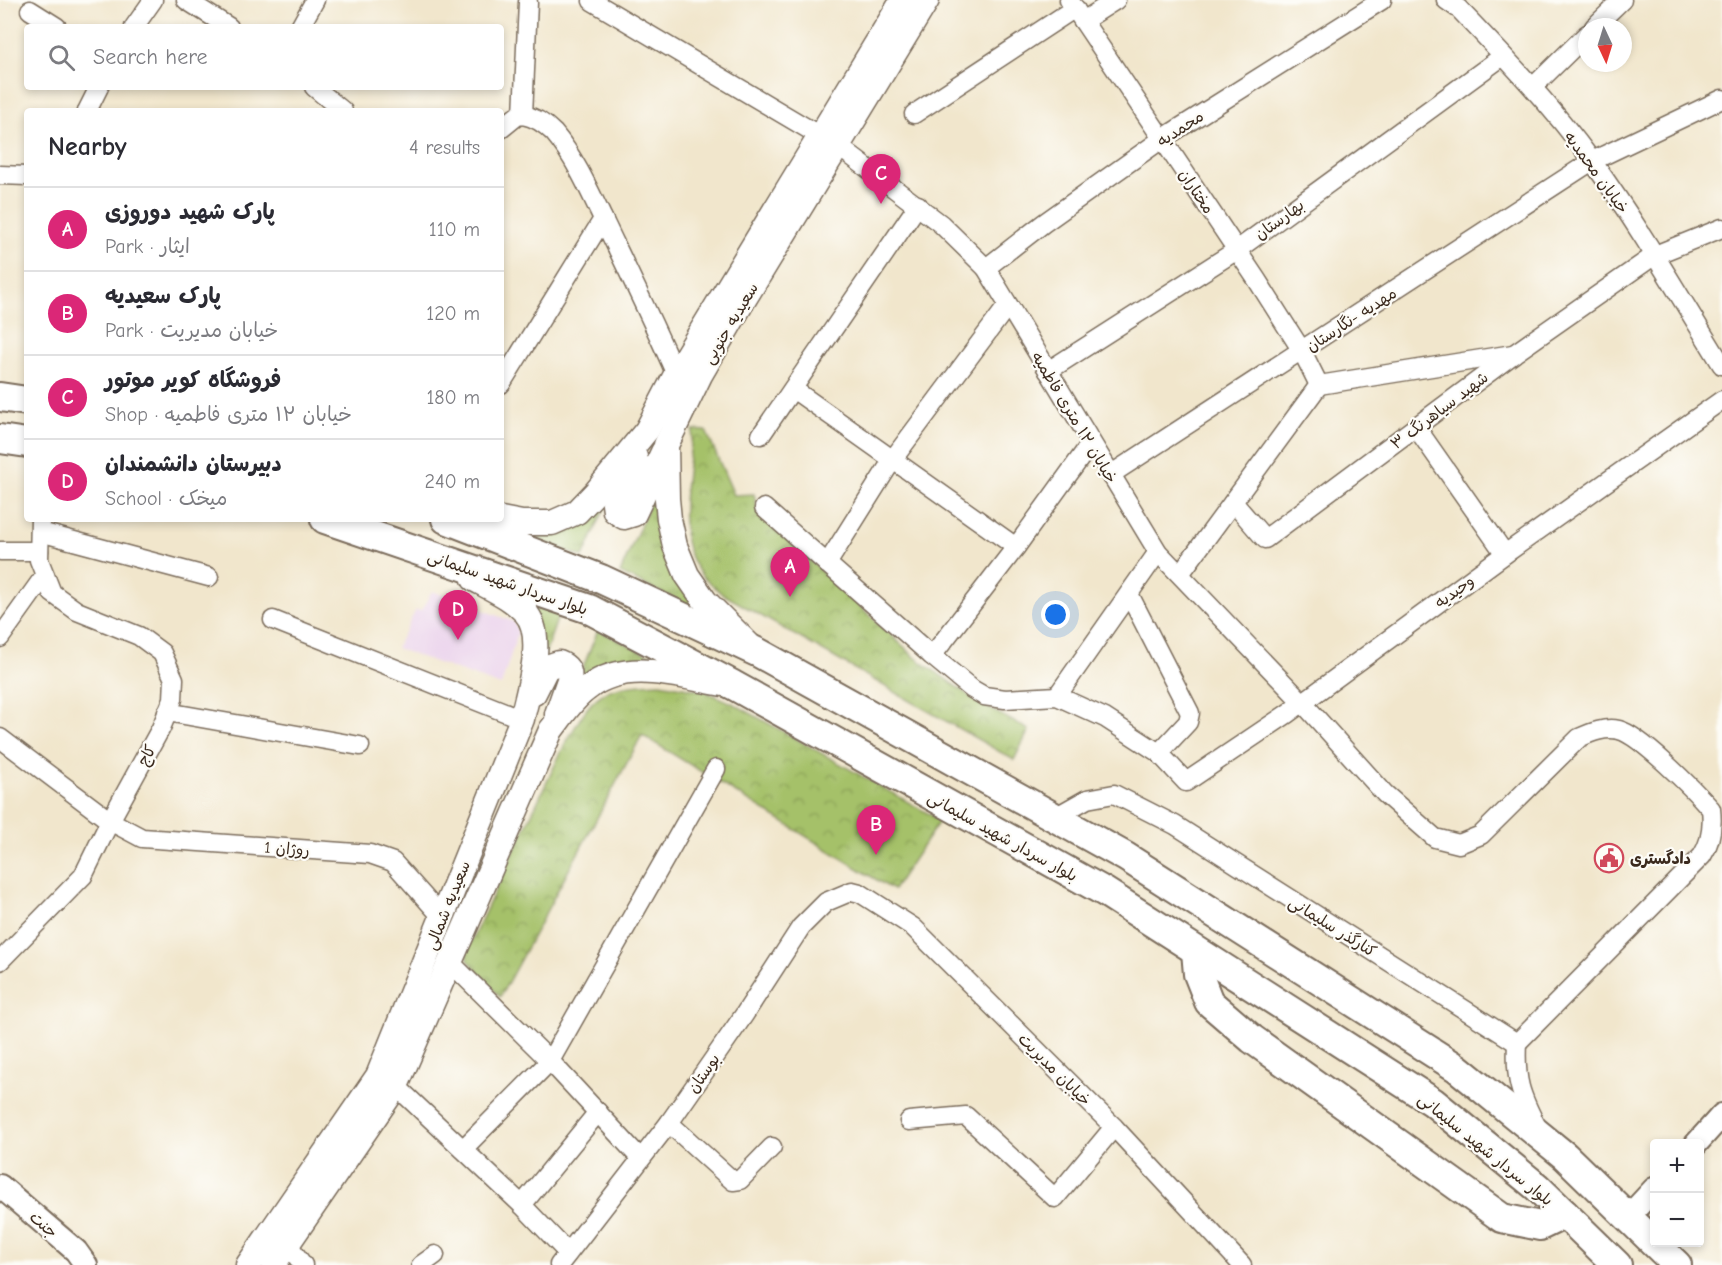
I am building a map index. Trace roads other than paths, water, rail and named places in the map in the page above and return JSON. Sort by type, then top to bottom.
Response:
[{"type":"highway","points":[[0,396],[24,400]]},
{"type":"highway","points":[[0,439],[24,443]]},
{"type":"highway","name":"بلوار سردار شهید سلیمانی","points":[[333,522],[589,609],[733,685],[1105,892],[1433,1102],[1537,1187],[1617,1265]]},
{"type":"highway","name":"بلوار سردار شهید سلیمانی","points":[[454,522],[601,579],[759,653],[1126,857],[1457,1068],[1565,1156],[1677,1265]]},
{"type":"highway","points":[[1197,951],[1198,974],[1209,1002],[1262,1046],[1502,1218],[1540,1226],[1565,1214]]},
{"type":"highway","points":[[1310,1024],[1332,1011],[1334,999],[1330,987]]},
{"type":"highway","points":[[1391,1075],[1385,1052],[1388,1038],[1402,1033]]},
{"type":"main road","name":"سعیدیه جنوبی","points":[[504,520],[522,523],[552,523],[577,512],[657,438],[700,375],[829,141],[903,0]]},
{"type":"main road","name":"سعیدیه جنوبی","points":[[759,653],[705,601],[687,575],[675,546],[669,519],[657,438],[676,375],[829,141],[927,0]]},
{"type":"main road","name":"سعیدیه شمالی","points":[[273,1265],[279,1237],[378,1076],[522,719],[534,662],[535,631],[527,614],[512,600],[438,559]]},
{"type":"main road","points":[[522,719],[547,667],[555,663],[563,665],[569,671],[569,680],[551,730]]},
{"type":"main road","name":"سعیدیه شمالی","points":[[248,1265],[279,1237],[396,1086],[551,730],[587,688],[614,673],[642,671],[733,685]]},
{"type":"street","points":[[136,24],[153,0]]},
{"type":"street","points":[[186,0],[224,24]]},
{"type":"street","points":[[302,24],[315,0]]},
{"type":"street","points":[[914,114],[1076,10],[1116,0]]},
{"type":"street","name":"محمدیه","points":[[986,268],[1044,223],[1162,139],[1382,0]]},
{"type":"street","name":"خیابان محمدیه","points":[[1446,0],[1459,9],[1533,87],[1592,161],[1655,255],[1722,366]]},
{"type":"street","points":[[1603,18],[1622,0]]},
{"type":"street","name":"خیابان ۱۲ متری فاطمیه","points":[[592,1],[829,141],[918,205],[986,268],[1158,552],[1302,702],[1385,794],[1435,838],[1459,844],[1482,835],[1579,738],[1595,730],[1618,730],[1628,733],[1651,751],[1711,809],[1709,840],[1702,856],[1517,1043]]},
{"type":"street","points":[[523,115],[528,2]]},
{"type":"street","points":[[30,10],[52,24]]},
{"type":"street","name":"مختاران","points":[[1076,10],[1237,250],[1302,351],[1319,384]]},
{"type":"street","points":[[1533,87],[1578,43]]},
{"type":"street","name":"بهارستان","points":[[1048,372],[1237,250],[1503,56]]},
{"type":"street","points":[[88,108],[98,90]]},
{"type":"street","points":[[318,90],[339,108]]},
{"type":"street","name":"مهدیه -نگارستان","points":[[1110,475],[1592,161],[1722,99]]},
{"type":"street","points":[[504,127],[517,116],[523,115],[540,121],[557,138],[570,156],[649,314],[676,375]]},
{"type":"street","points":[[0,176],[24,176]]},
{"type":"street","points":[[761,435],[918,205]]},
{"type":"street","points":[[504,379],[603,219]]},
{"type":"street","name":"شهید سیاهرنگ ۳","points":[[1233,502],[1265,539],[1515,353],[1655,255],[1722,228]]},
{"type":"street","points":[[827,564],[894,459],[1008,304]]},
{"type":"street","points":[[1180,574],[1319,384],[1515,353]]},
{"type":"street","points":[[793,389],[1016,547]]},
{"type":"street","name":"وحیدیه","points":[[1159,753],[1186,782],[1302,702],[1722,400]]},
{"type":"street","points":[[1416,426],[1505,554]]},
{"type":"street","points":[[932,656],[1016,547],[1091,442]]},
{"type":"street","points":[[764,508],[972,689],[984,696],[1005,699],[1057,696],[1105,718],[1159,753],[1188,722],[1191,713],[1129,594]]},
{"type":"street","points":[[40,525],[209,577]]},
{"type":"street","name":"کاج","points":[[0,961],[83,876],[161,728],[172,699],[174,679],[162,653],[139,636],[77,611],[52,593],[39,560],[40,525]]},
{"type":"street","points":[[0,551],[39,551]]},
{"type":"street","points":[[1057,696],[1158,552]]},
{"type":"street","points":[[0,638],[45,575]]},
{"type":"street","points":[[273,620],[522,719]]},
{"type":"street","points":[[167,712],[360,746]]},
{"type":"street","name":"روژان 1","points":[[2,742],[110,821],[142,838],[370,854],[393,862],[442,917]]},
{"type":"street","points":[[463,1149],[550,1061],[716,769]]},
{"type":"street","name":"کنارگذر سلیمانی","points":[[1055,817],[1087,799],[1114,794],[1175,825],[1517,1043]]},
{"type":"street","name":"بوستان","points":[[563,1259],[669,1123],[744,1016],[801,927],[826,902],[852,891]]},
{"type":"street","name":"خیابان مدیریت","points":[[852,891],[860,893],[914,927],[1113,1127],[1242,1265]]},
{"type":"street","points":[[449,961],[550,1061],[640,1158]]},
{"type":"street","points":[[1517,1043],[1518,1084],[1528,1110],[1543,1138]]},
{"type":"street","points":[[396,1086],[522,1205],[563,1259]]},
{"type":"street","points":[[522,1205],[598,1112]]},
{"type":"street","points":[[1700,1139],[1722,1115]]},
{"type":"street","points":[[909,1121],[966,1116],[1055,1198],[1113,1127]]},
{"type":"street","points":[[669,1123],[733,1181],[740,1180],[772,1147]]},
{"type":"street","name":"جنت","points":[[0,1186],[76,1251],[86,1265]]},
{"type":"street","points":[[1628,1217],[1650,1193]]},
{"type":"street","points":[[279,1237],[303,1265]]},
{"type":"place","name":"فروشگاه کویر موتور","points":[[881,204]]},
{"type":"place","name":"پارک شهید دوروزی","points":[[790,597]]},
{"type":"place","name":"دبیرستان دانشمندان","points":[[458,640]]},
{"type":"place","name":"پارک سعیدیه","points":[[876,855]]},
{"type":"place","name":"دادگستری","points":[[1609,858]]}]
